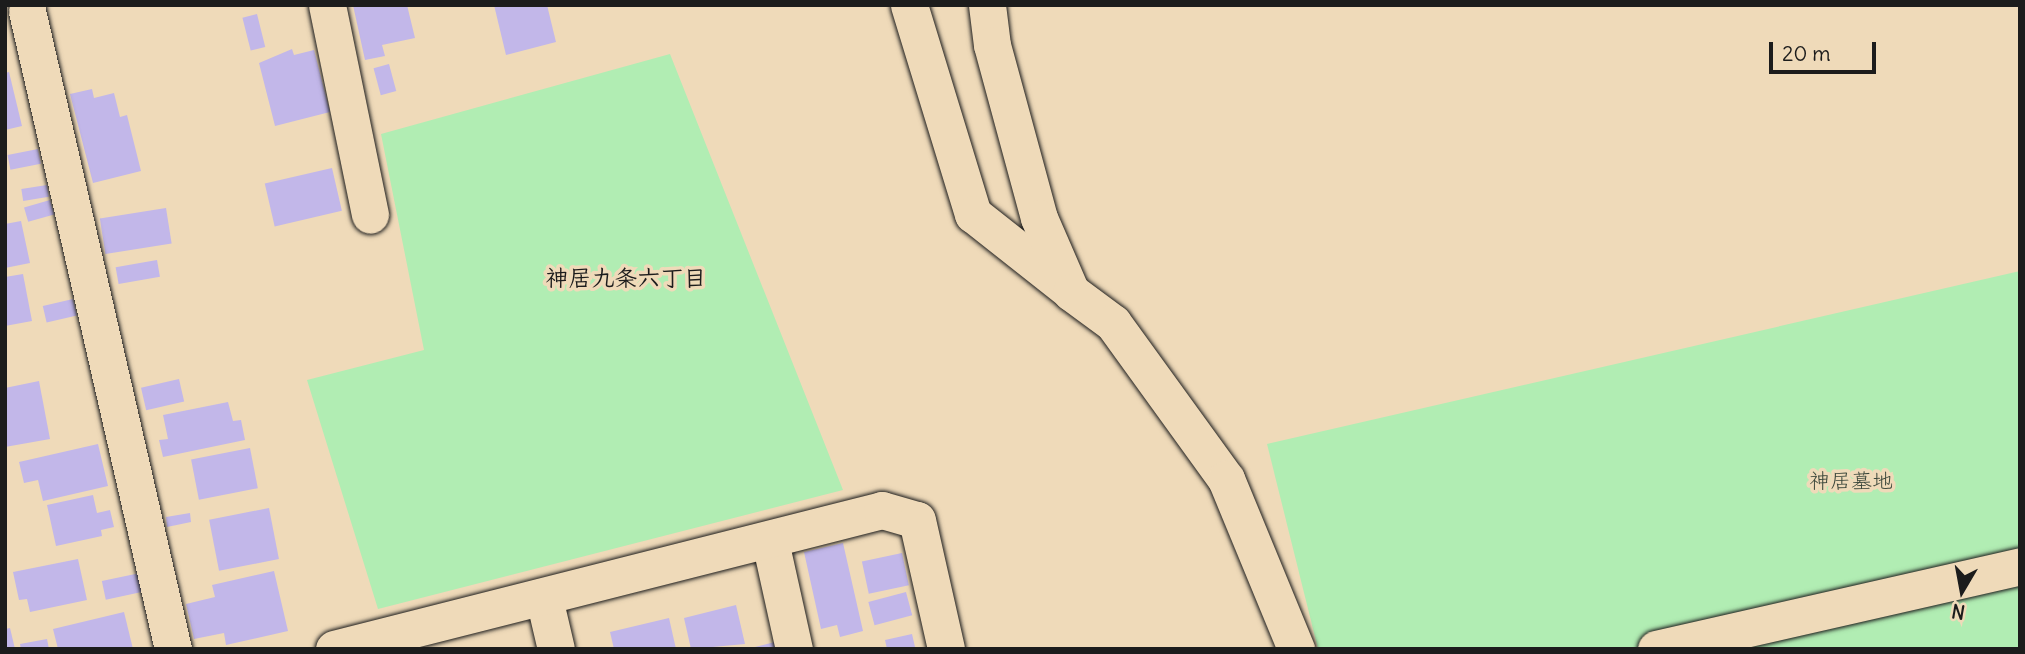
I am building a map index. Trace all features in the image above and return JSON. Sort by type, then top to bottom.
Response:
[{"type":"street","points":[[327,5],[370,215]]},
{"type":"street","points":[[909,5],[973,214],[1113,323],[1226,479],[1296,649]]},
{"type":"street","points":[[987,5],[992,45],[1039,218],[1071,292]]},
{"type":"street","points":[[27,11],[173,649]]},
{"type":"street","points":[[334,649],[771,541],[883,510],[918,520],[946,649]]},
{"type":"street","points":[[771,541],[794,649]]},
{"type":"street","points":[[1656,649],[2020,566]]},
{"type":"street","points":[[544,598],[555,649]]},
{"type":"green space","points":[[670,54],[843,490],[378,609],[307,380],[424,350],[381,134]]},
{"type":"green space","name":"神居墓地","points":[[2020,271],[2020,649],[1318,649],[1267,444]]},
{"type":"building","points":[[353,5],[407,5],[415,38],[382,45],[385,56],[365,60]]},
{"type":"building","points":[[494,5],[547,5],[556,42],[506,55]]},
{"type":"building","points":[[257,14],[265,47],[251,51],[242,18]]},
{"type":"building","points":[[292,49],[294,55],[314,50],[330,112],[275,126],[259,63]]},
{"type":"building","points":[[389,64],[396,91],[381,95],[374,68]]},
{"type":"building","points":[[9,72],[22,126],[5,130],[5,73]]},
{"type":"building","points":[[92,89],[94,98],[114,93],[120,117],[127,115],[141,171],[93,183],[70,94]]},
{"type":"building","points":[[38,149],[41,164],[10,170],[8,155]]},
{"type":"building","points":[[332,168],[342,211],[275,226],[265,184]]},
{"type":"building","points":[[47,185],[49,197],[23,201],[21,189]]},
{"type":"building","points":[[50,200],[54,214],[28,222],[24,207]]},
{"type":"building","points":[[166,208],[172,244],[105,254],[100,218]]},
{"type":"building","points":[[21,221],[30,263],[5,268],[5,224]]},
{"type":"building","points":[[157,260],[160,277],[119,284],[116,267]]},
{"type":"building","points":[[23,274],[32,321],[5,326],[5,277]]},
{"type":"building","points":[[73,299],[77,316],[47,323],[43,306]]},
{"type":"building","points":[[179,379],[184,401],[146,410],[141,388]]},
{"type":"building","points":[[39,381],[50,439],[5,447],[5,388]]},
{"type":"building","points":[[228,402],[233,421],[241,420],[245,440],[163,457],[159,440],[168,439],[163,415]]},
{"type":"building","points":[[98,444],[108,486],[43,501],[38,480],[24,483],[19,462]]},
{"type":"building","points":[[250,448],[258,488],[199,500],[191,459]]},
{"type":"building","points":[[93,495],[97,513],[110,510],[114,527],[101,530],[102,536],[56,546],[47,505]]},
{"type":"building","points":[[269,508],[279,559],[219,571],[209,520]]},
{"type":"building","points":[[190,513],[191,522],[167,527],[166,517]]},
{"type":"building","points":[[843,543],[863,631],[840,637],[837,625],[821,629],[804,552]]},
{"type":"building","points":[[902,553],[909,585],[869,594],[862,562]]},
{"type":"building","points":[[78,559],[87,600],[30,612],[27,599],[19,600],[13,572]]},
{"type":"building","points":[[274,571],[288,631],[226,645],[224,633],[194,639],[186,604],[215,597],[212,585]]},
{"type":"building","points":[[140,573],[144,592],[106,600],[102,581]]},
{"type":"building","points":[[906,592],[912,615],[875,625],[868,602]]},
{"type":"building","points":[[736,605],[745,644],[691,649],[684,618]]},
{"type":"building","points":[[124,612],[133,649],[58,649],[53,629]]},
{"type":"building","points":[[669,618],[676,649],[614,649],[610,632]]},
{"type":"building","points":[[10,628],[15,649],[5,649],[5,629]]},
{"type":"building","points":[[912,634],[915,647],[887,649],[885,640]]},
{"type":"building","points":[[47,639],[49,649],[21,649],[20,644]]},
{"type":"building","points":[[779,641],[780,649],[751,649],[751,648]]},
{"type":"district","name":"神居九条六丁目","points":[[626,278]]}]
